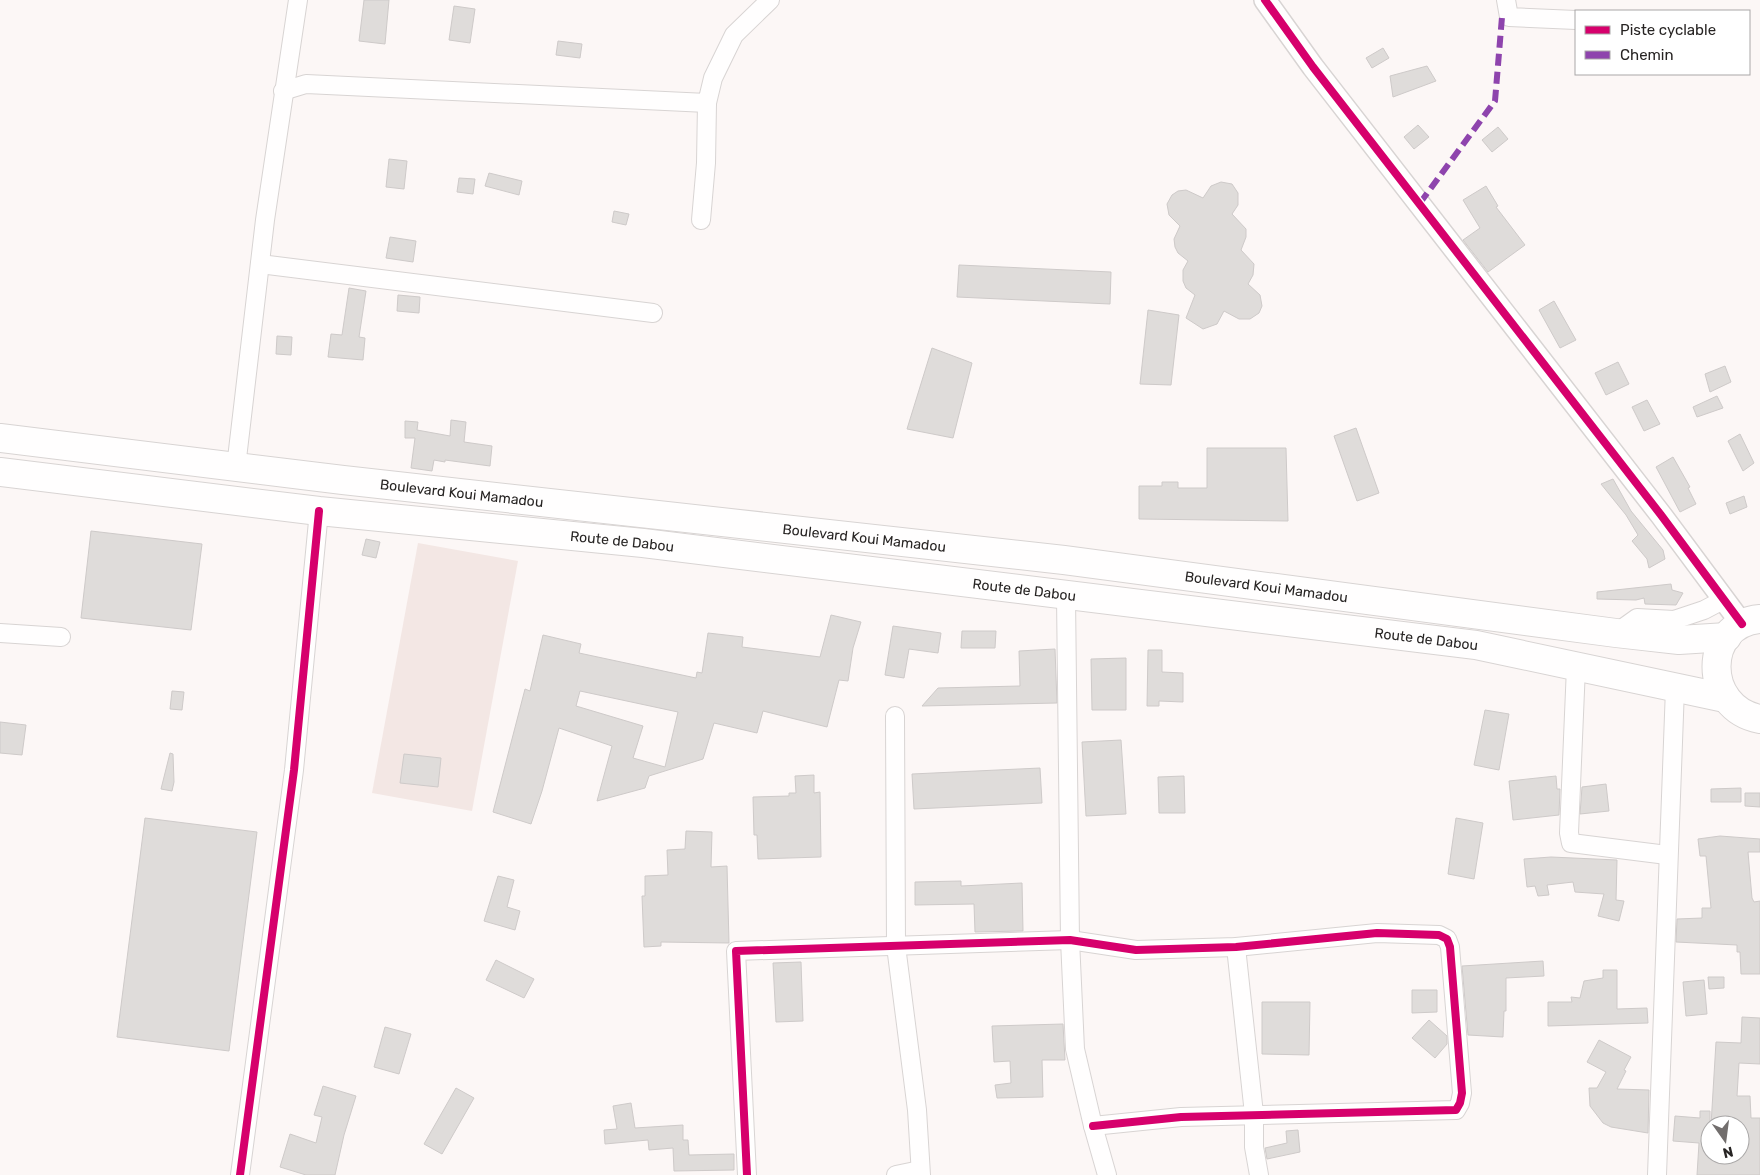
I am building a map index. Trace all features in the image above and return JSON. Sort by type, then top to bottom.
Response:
[{"type":"main road","name":"Boulevard Koui Mamadou","points":[[0,438],[236,467],[1064,560],[1679,640],[1743,627]]},
{"type":"main road","points":[[0,472],[319,511]]},
{"type":"main road","name":"Route de Dabou","points":[[319,511],[643,543],[1476,645],[1725,698]]},
{"type":"main road","points":[[1743,627],[1719,651],[1716,667],[1718,683],[1725,698],[1736,710],[1750,717],[1760,719]]},
{"type":"street","points":[[236,467],[260,264],[283,91],[298,0]]},
{"type":"street","points":[[701,220],[706,163],[707,103],[713,78],[734,35],[770,0]]},
{"type":"street","points":[[1265,0],[1313,67],[1414,195],[1484,290],[1661,515],[1743,627]]},
{"type":"street","points":[[1506,0],[1509,17],[1575,20]]},
{"type":"street","points":[[283,91],[306,84],[707,103]]},
{"type":"street","points":[[260,264],[653,313]]},
{"type":"street","points":[[240,1175],[294,770],[319,511]]},
{"type":"street","points":[[1066,596],[1070,940],[1075,1049],[1093,1126],[1107,1175]]},
{"type":"street","points":[[1616,633],[1637,618],[1674,620],[1704,610],[1723,600]]},
{"type":"street","points":[[0,632],[61,637]]},
{"type":"street","points":[[1576,667],[1569,832],[1571,844],[1667,855]]},
{"type":"street","points":[[1657,1175],[1667,855],[1675,688]]},
{"type":"street","points":[[895,716],[896,946],[917,1110],[920,1173],[896,1175]]},
{"type":"street","points":[[747,1175],[736,951],[1070,940],[1136,950],[1236,947],[1377,933],[1439,935],[1447,939],[1450,947],[1462,1093],[1456,1110],[1181,1117],[1093,1126]]},
{"type":"street","points":[[1236,947],[1254,1114],[1254,1147],[1259,1175]]},
{"type":"shaded area","points":[[418,543],[518,561],[472,811],[372,793]]},
{"type":"building","points":[[364,0],[389,0],[385,44],[359,41]]},
{"type":"building","points":[[454,6],[475,9],[470,43],[449,40]]},
{"type":"building","points":[[558,41],[582,44],[580,58],[556,55]]},
{"type":"building","points":[[1383,48],[1389,58],[1372,68],[1366,58]]},
{"type":"building","points":[[1427,66],[1436,81],[1393,97],[1390,76]]},
{"type":"building","points":[[1418,125],[1429,137],[1414,149],[1404,137]]},
{"type":"building","points":[[1498,127],[1508,139],[1492,152],[1482,140]]},
{"type":"building","points":[[389,159],[407,161],[404,189],[386,187]]},
{"type":"building","points":[[489,173],[522,181],[519,195],[485,186]]},
{"type":"building","points":[[459,178],[475,179],[473,194],[457,192]]},
{"type":"building","points":[[1221,182],[1232,184],[1238,193],[1238,205],[1232,214],[1246,229],[1246,237],[1241,250],[1254,264],[1253,275],[1248,284],[1260,295],[1262,306],[1259,313],[1250,319],[1239,319],[1224,311],[1217,324],[1203,329],[1186,318],[1195,295],[1186,288],[1183,281],[1183,270],[1188,261],[1178,253],[1175,247],[1174,239],[1180,226],[1169,215],[1167,204],[1172,195],[1178,191],[1186,190],[1203,198],[1211,186]]},
{"type":"building","points":[[1486,186],[1498,206],[1496,207],[1525,245],[1488,272],[1463,240],[1480,228],[1463,200]]},
{"type":"building","points":[[614,211],[629,214],[626,225],[612,222]]},
{"type":"building","points":[[390,237],[416,241],[413,262],[386,258]]},
{"type":"building","points":[[959,265],[1111,272],[1110,304],[957,297]]},
{"type":"building","points":[[349,288],[366,291],[359,337],[365,338],[363,360],[328,357],[331,334],[342,335]]},
{"type":"building","points":[[398,295],[420,297],[419,313],[397,311]]},
{"type":"building","points":[[1554,301],[1576,340],[1560,348],[1539,310]]},
{"type":"building","points":[[1148,310],[1179,315],[1171,385],[1140,384]]},
{"type":"building","points":[[277,336],[292,337],[291,355],[276,354]]},
{"type":"building","points":[[932,348],[972,363],[953,438],[907,429]]},
{"type":"building","points":[[1618,362],[1629,384],[1606,395],[1595,373]]},
{"type":"building","points":[[1725,366],[1731,382],[1710,392],[1705,374]]},
{"type":"building","points":[[1717,396],[1723,408],[1697,417],[1693,407]]},
{"type":"building","points":[[1647,400],[1660,424],[1644,431],[1632,407]]},
{"type":"building","points":[[451,420],[466,422],[464,442],[492,446],[490,466],[434,460],[432,471],[411,468],[415,438],[405,438],[405,421],[418,422],[417,430],[450,436]]},
{"type":"building","points":[[1356,428],[1379,493],[1357,501],[1334,436]]},
{"type":"building","points":[[1740,434],[1754,463],[1743,471],[1728,441]]},
{"type":"building","points":[[1207,448],[1286,448],[1288,521],[1139,519],[1139,486],[1162,486],[1162,482],[1178,482],[1178,488],[1207,488]]},
{"type":"building","points":[[1673,457],[1690,487],[1688,488],[1696,504],[1680,512],[1656,467]]},
{"type":"building","points":[[1613,479],[1631,511],[1663,550],[1665,559],[1649,568],[1647,559],[1632,541],[1638,535],[1626,515],[1601,484]]},
{"type":"building","points":[[1744,496],[1747,507],[1730,514],[1726,503]]},
{"type":"building","points":[[91,531],[202,544],[191,630],[81,618]]},
{"type":"building","points":[[366,539],[380,542],[376,558],[362,555]]},
{"type":"building","points":[[1671,584],[1672,590],[1683,593],[1676,605],[1645,604],[1644,598],[1636,600],[1597,599],[1597,592]]},
{"type":"building","points":[[831,615],[861,622],[853,648],[848,681],[839,680],[827,727],[763,711],[757,733],[714,723],[703,759],[649,776],[645,788],[597,801],[612,746],[559,728],[531,824],[493,812],[525,689],[530,691],[543,635],[581,644],[579,653],[696,678],[697,672],[702,673],[708,633],[743,637],[742,647],[820,657]],"holes":[[[580,691],[678,712],[665,767],[633,758],[643,726],[576,706]]]},
{"type":"building","points":[[893,626],[941,633],[938,653],[909,649],[904,678],[885,675]]},
{"type":"building","points":[[962,631],[996,631],[995,648],[961,648]]},
{"type":"building","points":[[1055,649],[1057,703],[922,706],[938,688],[1020,686],[1019,651]]},
{"type":"building","points":[[1148,650],[1162,650],[1162,672],[1183,673],[1183,702],[1159,701],[1159,706],[1147,706]]},
{"type":"building","points":[[1126,658],[1126,710],[1092,710],[1091,659]]},
{"type":"building","points":[[172,691],[184,692],[182,710],[170,709]]},
{"type":"building","points":[[1485,710],[1509,714],[1499,770],[1474,765]]},
{"type":"building","points":[[0,722],[26,725],[22,755],[0,753]]},
{"type":"building","points":[[1121,740],[1126,814],[1086,816],[1082,742]]},
{"type":"building","points":[[170,753],[173,754],[174,782],[172,791],[161,789]]},
{"type":"building","points":[[404,754],[441,758],[438,787],[400,783]]},
{"type":"building","points":[[1040,768],[1042,803],[914,809],[912,774]]},
{"type":"building","points":[[814,775],[814,793],[820,792],[821,857],[758,859],[757,835],[754,835],[753,797],[789,796],[789,793],[796,793],[795,776]]},
{"type":"building","points":[[1184,776],[1185,813],[1159,813],[1158,777]]},
{"type":"building","points":[[1556,776],[1557,789],[1560,789],[1559,815],[1513,820],[1509,781]]},
{"type":"building","points":[[1606,784],[1609,811],[1580,814],[1582,787]]},
{"type":"building","points":[[1741,788],[1741,802],[1711,802],[1711,789]]},
{"type":"building","points":[[1745,793],[1760,793],[1760,807],[1745,806]]},
{"type":"building","points":[[145,818],[257,832],[229,1051],[117,1037]]},
{"type":"building","points":[[1456,818],[1483,823],[1474,879],[1448,874]]},
{"type":"building","points":[[686,831],[712,832],[711,867],[727,866],[729,943],[661,942],[661,946],[644,947],[642,896],[645,896],[645,876],[668,875],[667,850],[685,849]]},
{"type":"building","points":[[1720,836],[1760,839],[1760,852],[1748,852],[1752,898],[1754,902],[1760,901],[1760,974],[1741,974],[1740,952],[1737,952],[1737,945],[1676,942],[1677,919],[1702,918],[1702,908],[1711,908],[1706,856],[1700,856],[1698,839]]},
{"type":"building","points":[[1551,857],[1617,860],[1616,900],[1624,901],[1619,921],[1598,916],[1604,894],[1575,892],[1573,882],[1547,885],[1549,895],[1538,896],[1535,886],[1527,887],[1524,859]]},
{"type":"building","points":[[498,876],[514,880],[507,907],[520,911],[515,930],[484,921]]},
{"type":"building","points":[[961,881],[961,886],[1022,883],[1023,931],[975,932],[974,904],[915,905],[915,882]]},
{"type":"building","points":[[496,960],[534,979],[524,998],[486,980]]},
{"type":"building","points":[[1543,961],[1544,976],[1506,978],[1506,1011],[1504,1011],[1503,1037],[1468,1035],[1462,966]]},
{"type":"building","points":[[801,962],[803,1021],[776,1022],[773,963]]},
{"type":"building","points":[[1603,970],[1617,970],[1617,1009],[1647,1008],[1648,1023],[1548,1026],[1548,1002],[1572,1002],[1571,997],[1580,998],[1584,981],[1603,978]]},
{"type":"building","points":[[1708,977],[1724,977],[1724,988],[1709,989]]},
{"type":"building","points":[[1704,980],[1707,1014],[1686,1016],[1683,982]]},
{"type":"building","points":[[1412,990],[1437,990],[1437,1012],[1412,1013]]},
{"type":"building","points":[[1262,1002],[1310,1002],[1309,1055],[1262,1054]]},
{"type":"building","points":[[1742,1017],[1760,1018],[1760,1064],[1739,1063],[1737,1096],[1750,1096],[1751,1118],[1760,1118],[1760,1175],[1697,1175],[1699,1143],[1673,1141],[1675,1116],[1700,1118],[1700,1165],[1750,1165],[1750,1115],[1712,1115],[1716,1042],[1741,1043]]},
{"type":"building","points":[[1429,1020],[1447,1036],[1447,1044],[1435,1058],[1412,1038]]},
{"type":"building","points":[[1063,1024],[1065,1060],[1042,1060],[1043,1097],[997,1098],[995,1085],[1011,1083],[1010,1061],[994,1062],[992,1026]]},
{"type":"building","points":[[385,1027],[411,1034],[399,1074],[374,1067]]},
{"type":"building","points":[[1599,1040],[1631,1057],[1617,1089],[1649,1090],[1648,1133],[1611,1127],[1603,1123],[1590,1106],[1589,1088],[1597,1088],[1606,1072],[1587,1062]]},
{"type":"building","points":[[323,1086],[356,1096],[344,1135],[335,1175],[306,1175],[280,1167],[290,1134],[316,1143],[322,1117],[314,1115]]},
{"type":"building","points":[[456,1088],[474,1098],[442,1154],[424,1144]]},
{"type":"building","points":[[631,1103],[635,1128],[683,1125],[683,1140],[688,1140],[689,1155],[734,1154],[734,1170],[674,1171],[673,1148],[649,1150],[648,1140],[605,1144],[604,1130],[617,1129],[613,1106]]},
{"type":"building","points":[[1700,1111],[1710,1111],[1710,1115],[1700,1115]]},
{"type":"building","points":[[1298,1130],[1300,1152],[1267,1159],[1265,1148],[1287,1143],[1286,1131]]},
{"type":"marked path","points":[[1420,203],[1495,101],[1502,17]]},
{"type":"cycle path","points":[[1265,0],[1313,67],[1661,515],[1742,624]]},
{"type":"cycle path","points":[[240,1175],[294,770],[319,511]]},
{"type":"cycle path","points":[[747,1175],[736,951],[1070,940],[1136,950],[1236,947],[1377,933],[1439,935],[1447,939],[1450,947],[1462,1093],[1456,1110],[1181,1117],[1093,1126]]}]
